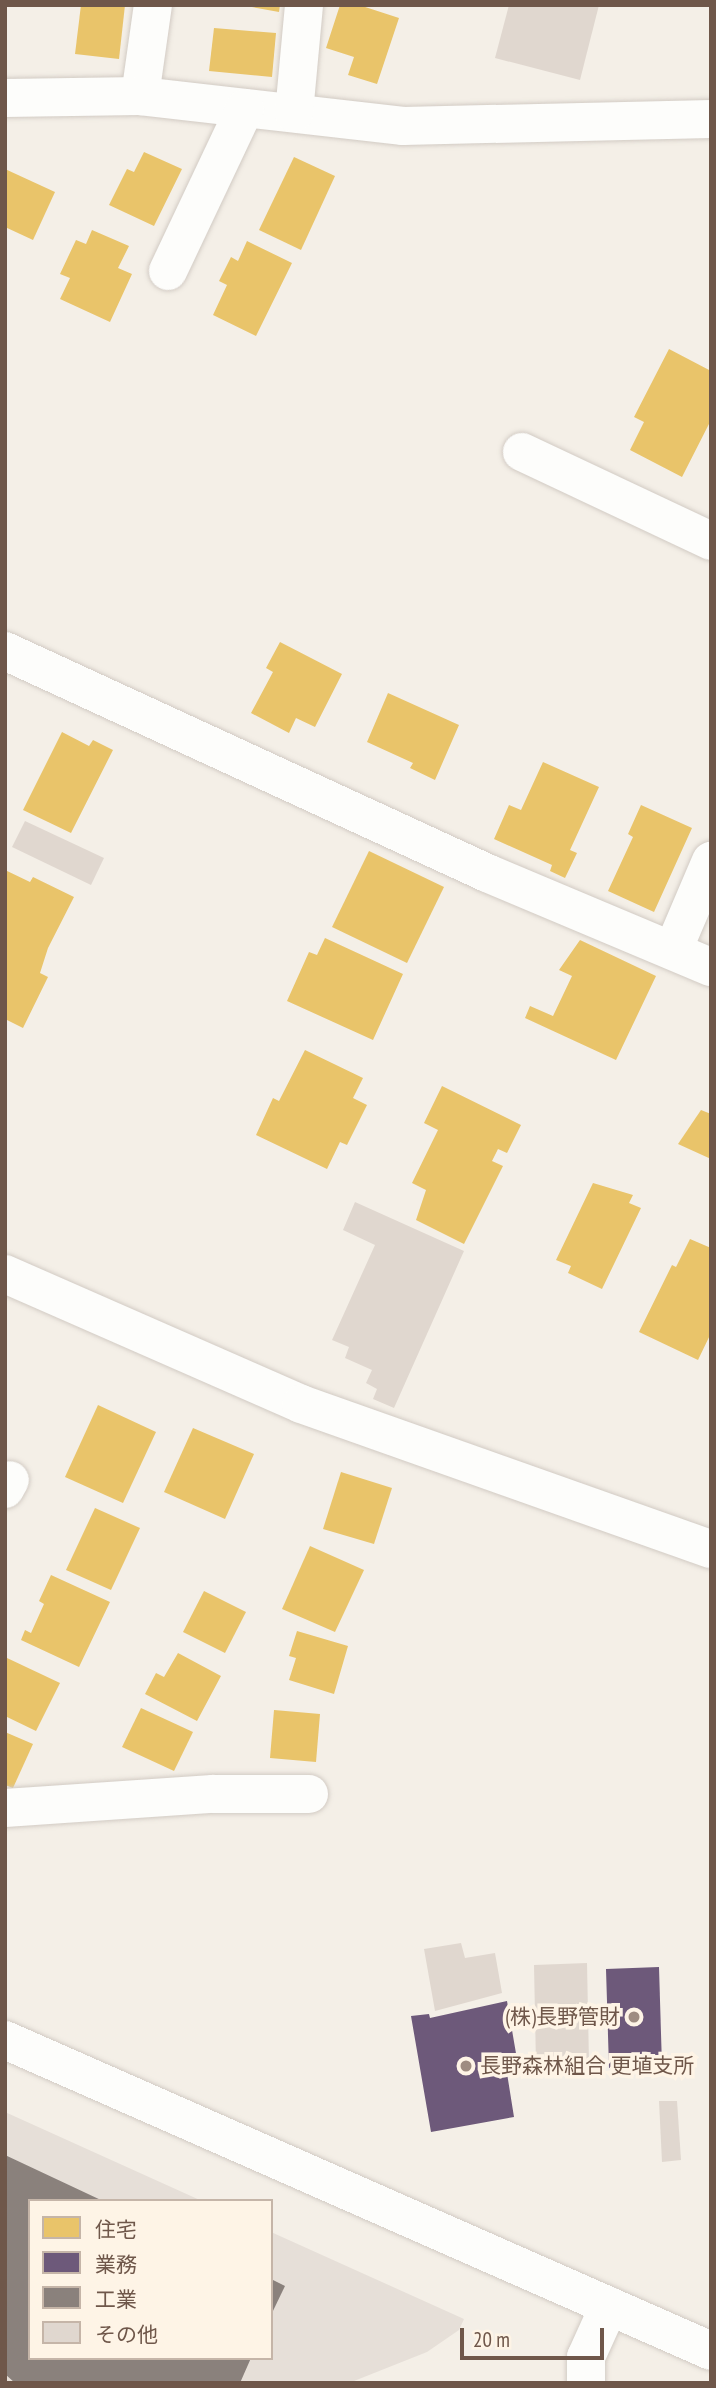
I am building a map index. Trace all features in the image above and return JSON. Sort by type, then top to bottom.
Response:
[{"type":"street","points":[[140,96],[153,5]]},
{"type":"street","points":[[294,113],[304,5]]},
{"type":"street","points":[[5,98],[140,96],[403,126],[572,119],[711,119]]},
{"type":"street","points":[[168,271],[245,108]]},
{"type":"street","points":[[522,452],[711,541]]},
{"type":"street","points":[[5,651],[487,873],[711,967]]},
{"type":"street","points":[[673,950],[711,860]]},
{"type":"street","points":[[5,1274],[301,1404],[711,1549]]},
{"type":"street","points":[[5,1808],[213,1794],[309,1794]]},
{"type":"street","points":[[5,2040],[711,2351]]},
{"type":"street","points":[[586,2383],[586,2357],[609,2306]]},
{"type":"shaded area","points":[[5,2112],[198,2199],[28,2199],[28,2360],[273,2360],[273,2233],[464,2319],[459,2330],[427,2352],[349,2383],[5,2383]]},
{"type":"building: 住宅","points":[[81,5],[125,5],[119,59],[75,54]]},
{"type":"building: 住宅","points":[[241,5],[280,5],[279,12]]},
{"type":"building: 住宅","points":[[340,5],[359,5],[399,18],[377,84],[348,75],[354,57],[326,48]]},
{"type":"building: 住宅","points":[[214,28],[276,33],[272,77],[209,71]]},
{"type":"building: 住宅","points":[[144,152],[182,169],[154,226],[109,205],[127,169],[134,172]]},
{"type":"building: 住宅","points":[[294,157],[335,176],[301,250],[259,230]]},
{"type":"building: 住宅","points":[[5,169],[55,192],[33,240],[5,227]]},
{"type":"building: 住宅","points":[[92,230],[129,246],[118,268],[132,274],[110,322],[60,299],[70,278],[60,274],[76,240],[86,244]]},
{"type":"building: 住宅","points":[[247,241],[292,263],[256,336],[213,315],[227,285],[219,281],[231,257],[238,261]]},
{"type":"building: 住宅","points":[[669,349],[711,371],[711,420],[682,477],[630,450],[644,422],[634,417]]},
{"type":"building: 住宅","points":[[280,642],[342,674],[315,727],[296,718],[289,733],[251,713],[273,672],[266,668]]},
{"type":"building: 住宅","points":[[388,693],[459,725],[435,780],[410,768],[413,763],[367,742]]},
{"type":"building: 住宅","points":[[62,732],[89,746],[93,740],[113,750],[71,833],[23,810]]},
{"type":"building: 住宅","points":[[543,762],[599,787],[570,850],[577,853],[565,878],[550,871],[552,865],[494,839],[509,805],[521,810]]},
{"type":"building: 住宅","points":[[641,805],[692,828],[654,912],[608,891],[633,837],[628,834]]},
{"type":"building: 住宅","points":[[369,851],[444,887],[407,963],[332,927]]},
{"type":"building: 住宅","points":[[5,870],[30,882],[33,877],[74,897],[48,948],[40,973],[48,977],[23,1028],[5,1019]]},
{"type":"building: 住宅","points":[[325,938],[403,974],[373,1040],[287,1001],[309,952],[317,955]]},
{"type":"building: 住宅","points":[[580,940],[656,976],[616,1060],[525,1018],[530,1006],[553,1016],[572,976],[559,970]]},
{"type":"building: 住宅","points":[[305,1050],[363,1078],[353,1098],[367,1105],[347,1145],[340,1142],[327,1169],[256,1135],[273,1098],[279,1101]]},
{"type":"building: 住宅","points":[[442,1086],[521,1125],[507,1153],[498,1149],[492,1161],[503,1166],[464,1244],[416,1220],[426,1190],[412,1183],[438,1130],[424,1123]]},
{"type":"building: 住宅","points":[[701,1110],[711,1114],[711,1159],[678,1144]]},
{"type":"building: 住宅","points":[[593,1183],[633,1195],[629,1203],[641,1208],[602,1289],[568,1273],[571,1266],[556,1260]]},
{"type":"building: 住宅","points":[[690,1239],[711,1248],[711,1333],[698,1360],[639,1332],[672,1265],[676,1267]]},
{"type":"building: 住宅","points":[[98,1405],[156,1432],[123,1503],[65,1477]]},
{"type":"building: 住宅","points":[[193,1428],[254,1454],[225,1519],[164,1492]]},
{"type":"building: 住宅","points":[[341,1472],[392,1488],[374,1544],[323,1529]]},
{"type":"building: 住宅","points":[[95,1508],[140,1528],[111,1590],[66,1570]]},
{"type":"building: 住宅","points":[[310,1546],[364,1570],[335,1632],[282,1609]]},
{"type":"building: 住宅","points":[[51,1575],[110,1602],[79,1667],[21,1640],[25,1630],[31,1633],[44,1604],[39,1601]]},
{"type":"building: 住宅","points":[[204,1591],[246,1612],[225,1653],[183,1632]]},
{"type":"building: 住宅","points":[[297,1631],[348,1646],[334,1694],[289,1680],[296,1658],[289,1656]]},
{"type":"building: 住宅","points":[[178,1653],[221,1676],[197,1721],[145,1694],[156,1673],[164,1677]]},
{"type":"building: 住宅","points":[[7,1658],[60,1683],[36,1731],[5,1716]]},
{"type":"building: 住宅","points":[[141,1708],[193,1732],[174,1771],[122,1747]]},
{"type":"building: 住宅","points":[[274,1710],[320,1714],[316,1762],[270,1758]]},
{"type":"building: 住宅","points":[[5,1732],[33,1744],[13,1788],[5,1785]]},
{"type":"building: 業務","name":"(株)長野管財","points":[[659,1967],[662,2066],[609,2068],[606,1969]]},
{"type":"building: 業務","name":"長野森林組合 更埴支所","points":[[507,2001],[518,2065],[506,2067],[514,2117],[431,2132],[411,2016],[429,2014],[430,2018]]},
{"type":"building: 工業","points":[[5,2155],[99,2199],[28,2199],[28,2360],[250,2360],[240,2383],[15,2383],[5,2374]]},
{"type":"building: 工業","points":[[273,2280],[285,2286],[273,2311]]},
{"type":"building: その他","points":[[509,5],[599,5],[580,80],[495,58]]},
{"type":"building: その他","points":[[25,821],[104,858],[91,885],[12,847]]},
{"type":"building: その他","points":[[355,1202],[464,1251],[394,1408],[373,1399],[377,1389],[366,1383],[372,1370],[345,1358],[349,1347],[332,1340],[375,1245],[343,1230]]},
{"type":"building: その他","points":[[461,1943],[465,1958],[495,1953],[502,1993],[435,2011],[424,1949]]},
{"type":"building: その他","points":[[587,1963],[589,2063],[536,2064],[534,1965]]},
{"type":"building: その他","points":[[659,2101],[677,2101],[681,2160],[662,2162]]},
{"type":"place","name":"(株)長野管財","points":[[634,2017]]},
{"type":"place","name":"長野森林組合 更埴支所","points":[[466,2066]]}]
